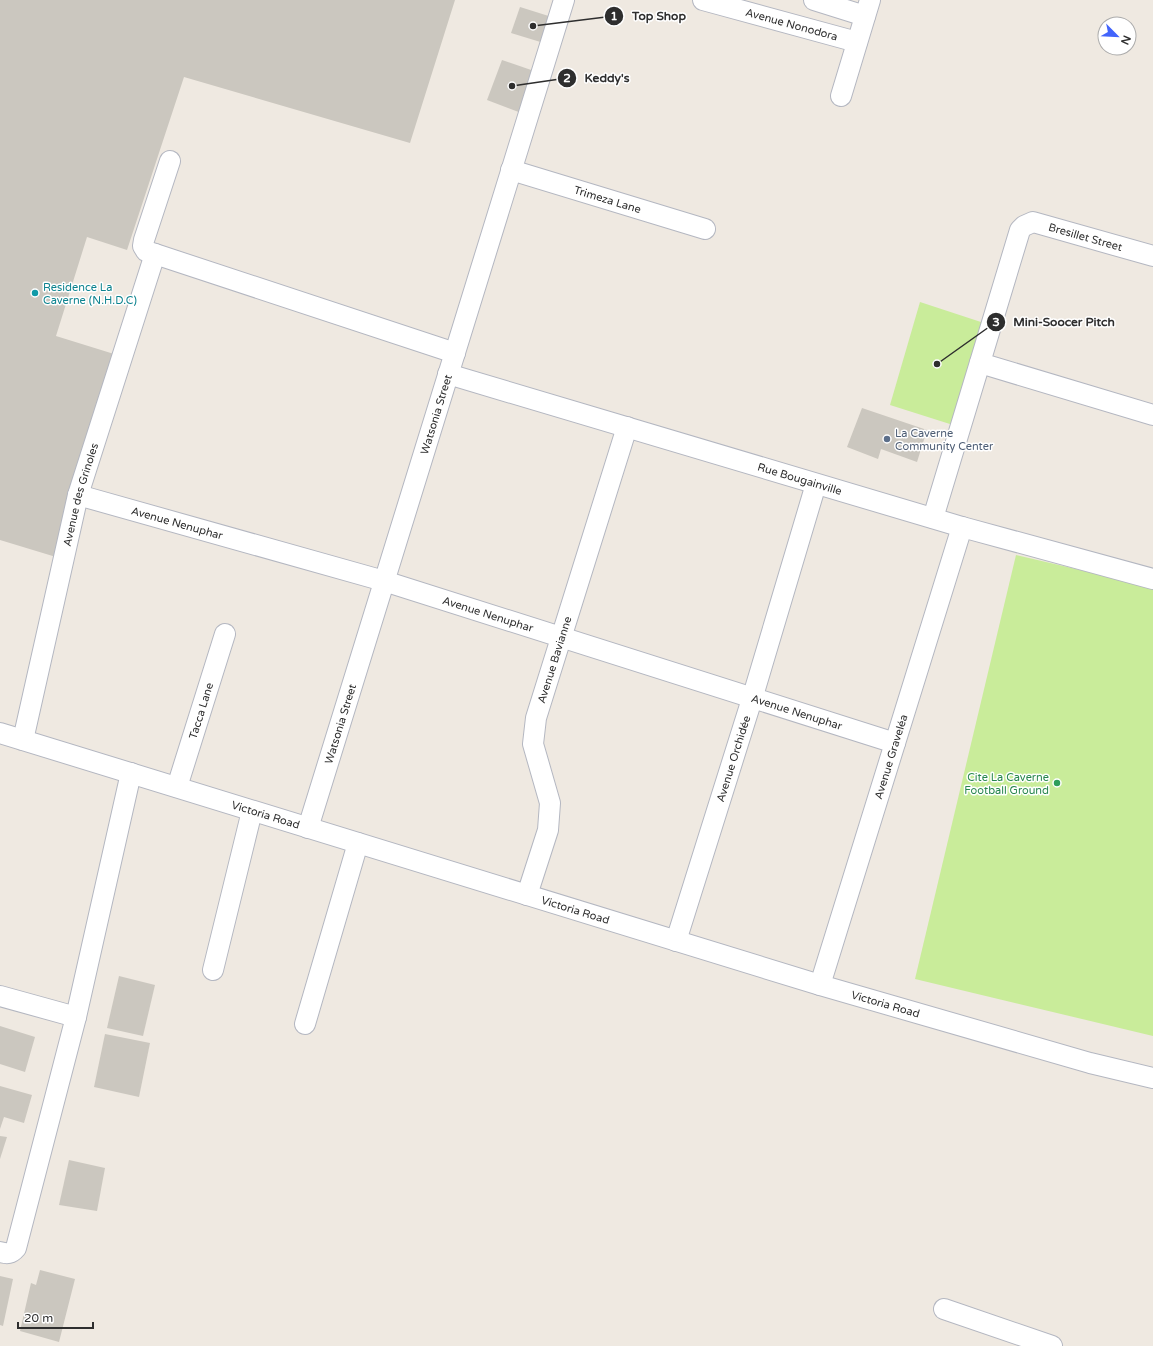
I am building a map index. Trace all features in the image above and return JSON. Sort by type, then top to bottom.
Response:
[{"type":"street","name":"Watsonia Street","points":[[308,828],[564,0]]},
{"type":"street","name":"Avenue Nonodora","points":[[703,0],[857,42]]},
{"type":"street","points":[[814,0],[868,8],[841,96]]},
{"type":"street","points":[[170,160],[144,240],[143,246],[146,251],[455,353]]},
{"type":"street","name":"Trimeza Lane","points":[[511,170],[705,229]]},
{"type":"street","name":"Bresillet Street","points":[[980,363],[1020,230],[1024,226],[1033,222],[1153,256]]},
{"type":"street","name":"Avenue des Grinoles","points":[[23,740],[78,495],[154,254]]},
{"type":"street","points":[[933,518],[980,363],[1153,415]]},
{"type":"street","name":"Rue Bougainville","points":[[448,374],[962,527],[1153,579]]},
{"type":"street","name":"Avenue Bavianne","points":[[527,895],[548,830],[550,802],[533,744],[536,718],[627,427]]},
{"type":"street","name":"Avenue Orchidée","points":[[676,941],[752,698],[816,484]]},
{"type":"street","name":"Avenue Nenuphar","points":[[78,495],[384,581],[895,744]]},
{"type":"street","name":"Avenue Graveléa","points":[[820,985],[962,527]]},
{"type":"street","name":"Tacca Lane","points":[[176,787],[225,634]]},
{"type":"street","name":"Victoria Road","points":[[0,733],[820,985],[1090,1063],[1153,1078]]},
{"type":"street","points":[[0,1252],[7,1254],[16,1248],[76,1017],[131,773]]},
{"type":"street","points":[[213,970],[252,811]]},
{"type":"street","points":[[305,1024],[358,843]]},
{"type":"street","points":[[0,996],[76,1017]]},
{"type":"street","points":[[944,1309],[1052,1346]]},
{"type":"green space","points":[[920,302],[984,323],[953,425],[890,405]]},
{"type":"green space","name":"Cite La Caverne Football Ground","points":[[1016,555],[1153,587],[1153,1036],[915,979]]},
{"type":"building","name":"Residence La Caverne (N.H.D.C)","points":[[0,0],[455,0],[410,143],[184,77],[127,250],[87,237],[56,336],[114,354],[56,557],[0,540]]},
{"type":"building","points":[[520,7],[555,18],[547,44],[511,33]]},
{"type":"building","points":[[502,60],[537,72],[524,114],[487,100]]},
{"type":"building","name":"La Caverne Community Center","points":[[862,408],[927,430],[917,462],[881,449],[878,459],[847,447]]},
{"type":"building","points":[[119,976],[155,985],[143,1036],[107,1028]]},
{"type":"building","points":[[0,1026],[35,1037],[25,1072],[0,1064]]},
{"type":"building","points":[[105,1034],[150,1043],[139,1097],[94,1087]]},
{"type":"building","points":[[0,1086],[32,1095],[24,1123],[4,1117],[0,1129]]},
{"type":"building","points":[[0,1136],[7,1137],[0,1159]]},
{"type":"building","points":[[69,1160],[105,1168],[97,1211],[59,1205]]},
{"type":"building","points":[[40,1270],[75,1279],[59,1342],[20,1331],[31,1283],[36,1285]]},
{"type":"building","points":[[0,1276],[13,1279],[3,1326],[0,1325]]},
{"type":"place","name":"Top Shop","points":[[533,26]]},
{"type":"place","name":"Keddy's","points":[[512,86]]},
{"type":"place","name":"Residence La Caverne (N.H.D.C)","points":[[35,293]]},
{"type":"place","name":"Mini-Soocer Pitch","points":[[937,364]]},
{"type":"place","name":"La Caverne Community Center","points":[[887,439]]},
{"type":"place","name":"Cite La Caverne Football Ground","points":[[1057,783]]}]
